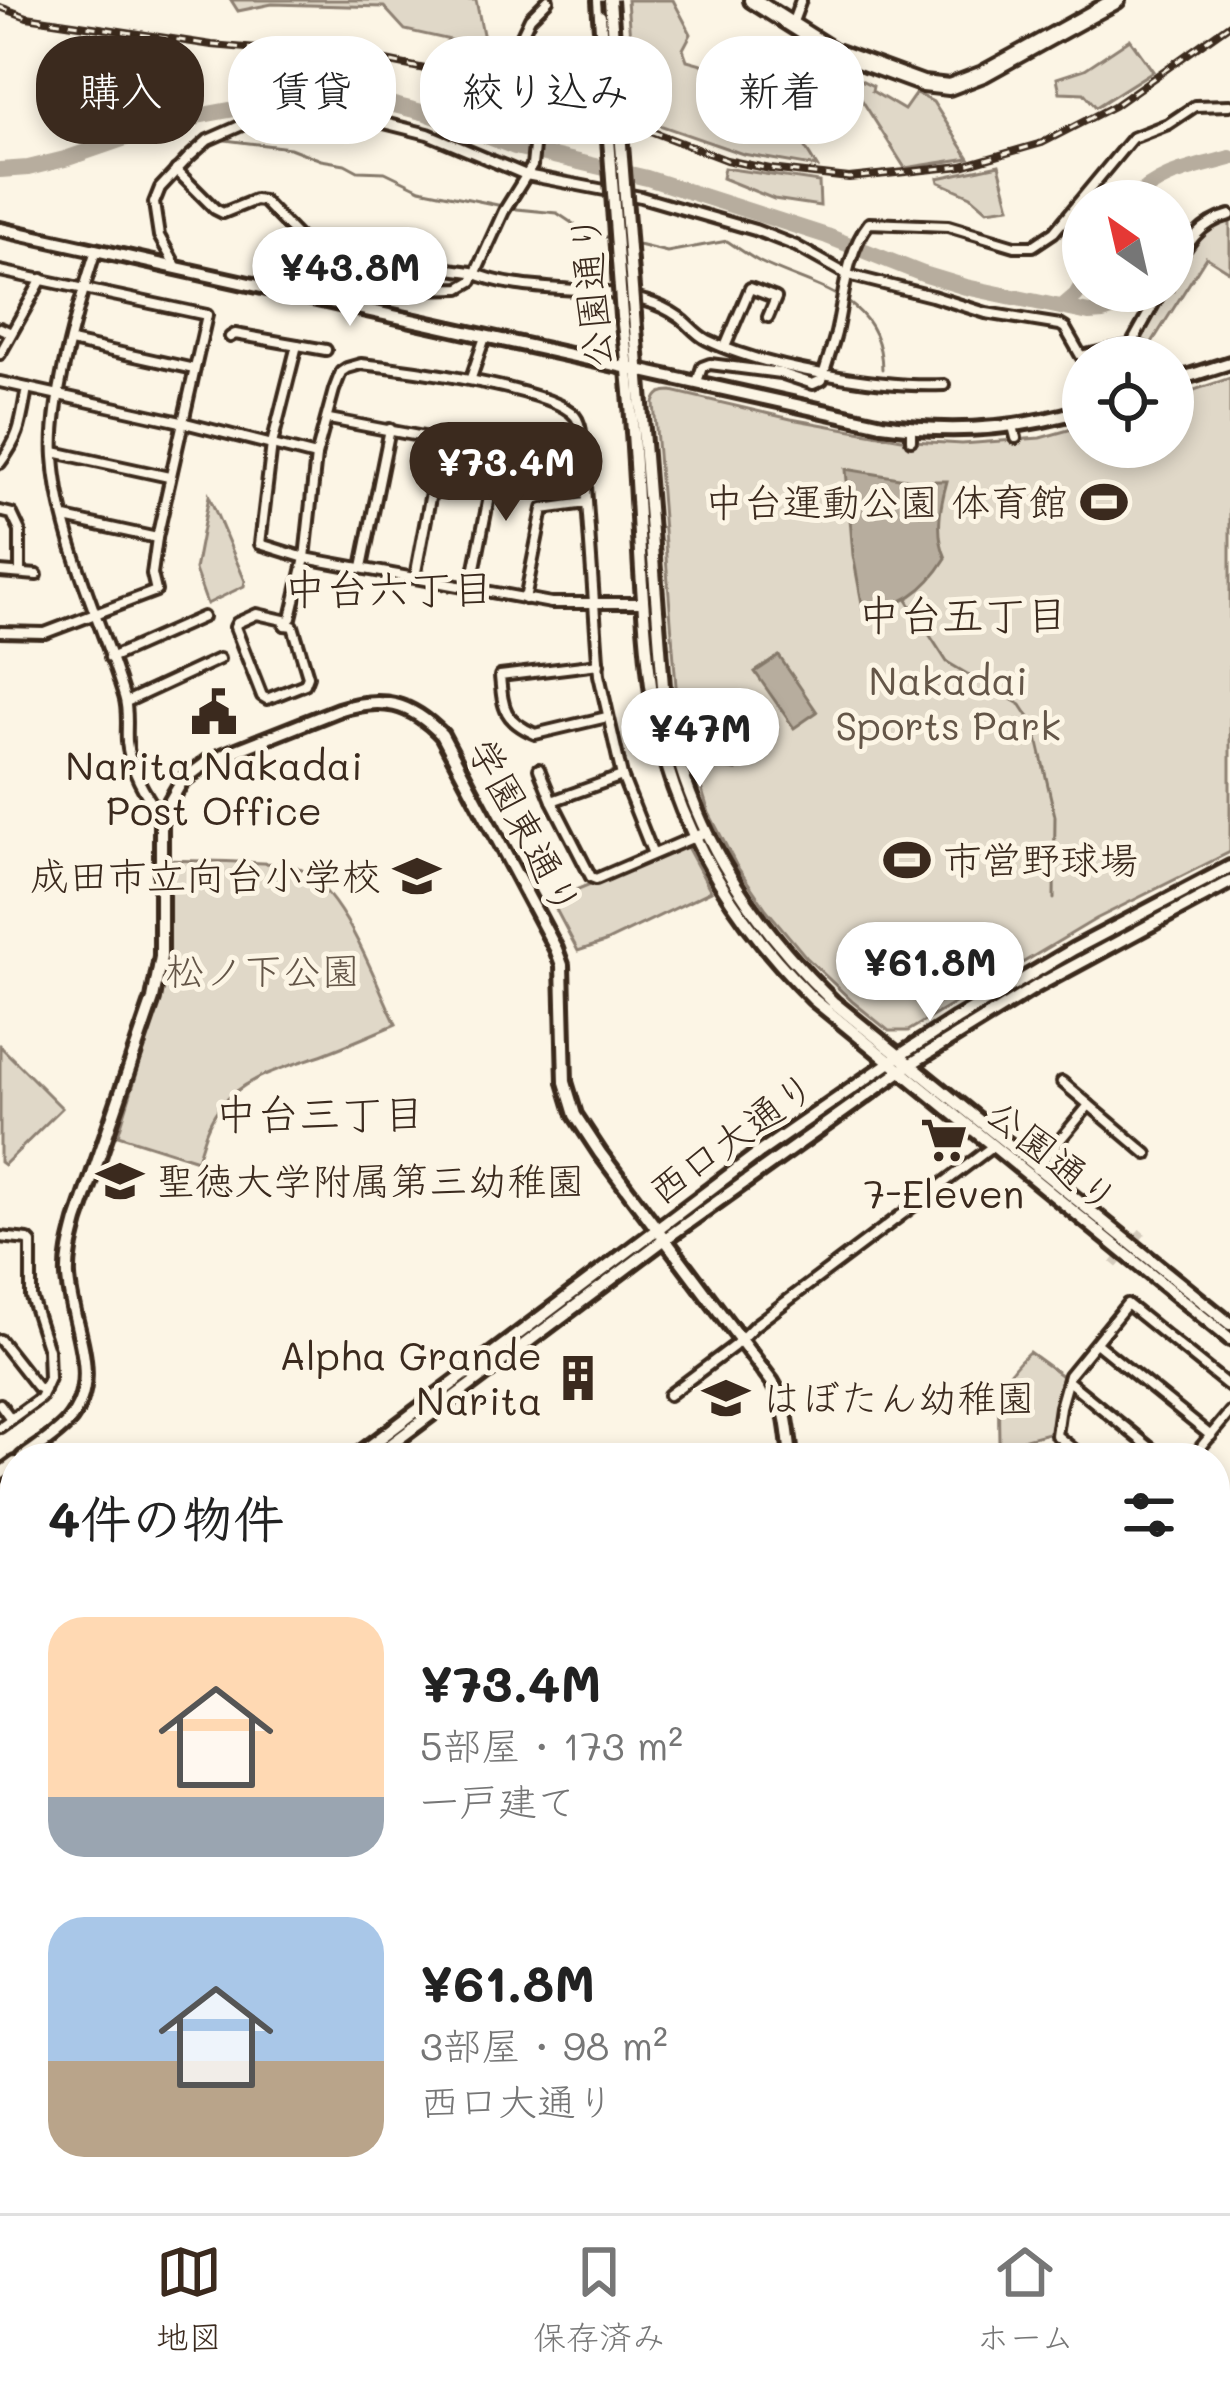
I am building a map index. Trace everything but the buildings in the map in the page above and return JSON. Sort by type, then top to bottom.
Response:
[{"type":"main road","points":[[752,0],[833,51],[923,84],[949,87],[983,74],[1117,0]]},
{"type":"street","points":[[363,309],[372,290],[460,288],[475,274],[529,171],[536,127],[520,39],[530,18],[548,0]]},
{"type":"street","name":"公園通り","points":[[599,0],[664,699],[700,835]]},
{"type":"street","name":"公園通り","points":[[610,0],[628,315]]},
{"type":"street","points":[[791,27],[801,0]]},
{"type":"street","points":[[698,382],[702,367],[710,364],[780,373],[813,384],[822,380],[849,270],[869,223],[948,226],[1016,246],[1040,244],[1132,138],[1196,106],[1230,104]]},
{"type":"street","points":[[176,266],[159,236],[154,203],[160,188],[208,140],[249,122],[302,116],[380,122],[428,134],[529,171],[755,230],[849,270],[986,313],[1060,325],[1081,356],[1131,345],[1149,312]]},
{"type":"street","points":[[176,170],[223,213],[263,200],[315,252],[342,263],[375,259],[553,288],[604,290],[647,302],[678,316],[698,335],[778,364],[923,386],[944,385]]},
{"type":"street","points":[[1194,234],[1214,219],[1230,215]]},
{"type":"street","points":[[0,230],[698,382],[911,434],[1015,432],[1062,417]]},
{"type":"street","points":[[41,1443],[66,1423],[82,1394],[85,1360],[68,1284],[70,1248],[153,998],[161,957],[161,817],[145,795],[130,759],[127,702],[94,615],[56,482],[60,396],[96,250]]},
{"type":"street","points":[[0,271],[207,315],[158,538],[152,574],[157,591],[45,633],[0,632]]},
{"type":"street","points":[[0,354],[42,279]]},
{"type":"street","points":[[725,347],[750,288],[776,298],[768,317]]},
{"type":"street","points":[[0,328],[11,333]]},
{"type":"street","points":[[230,337],[235,334],[326,350]]},
{"type":"street","points":[[471,378],[485,337]]},
{"type":"street","points":[[71,342],[194,369]]},
{"type":"street","points":[[297,345],[272,443],[260,544],[305,558],[525,598],[643,603]]},
{"type":"street","points":[[1194,374],[1230,363]]},
{"type":"street","points":[[285,625],[291,618],[305,558],[316,456],[338,379],[347,368],[471,378],[568,410],[579,424],[583,443],[598,664],[607,717],[622,776],[653,854]]},
{"type":"street","name":"公園通り","points":[[634,369],[643,603],[659,731],[674,788],[700,835],[780,948],[900,1064],[993,1146],[1230,1324]]},
{"type":"street","points":[[0,382],[316,456]]},
{"type":"street","points":[[0,464],[19,433],[26,388]]},
{"type":"street","points":[[328,419],[498,451],[583,443]]},
{"type":"street","points":[[362,567],[390,429]]},
{"type":"street","points":[[415,577],[441,440]]},
{"type":"street","points":[[471,588],[498,451]]},
{"type":"street","points":[[54,452],[170,478]]},
{"type":"street","points":[[525,598],[543,509],[586,503]]},
{"type":"street","points":[[0,511],[12,514],[20,531],[20,573]]},
{"type":"street","points":[[65,518],[158,538]]},
{"type":"street","points":[[0,572],[37,575]]},
{"type":"street","points":[[257,614],[288,621],[285,625],[293,626],[308,676],[305,684],[267,699],[237,622],[257,614]]},
{"type":"street","points":[[110,658],[203,617]]},
{"type":"street","points":[[127,702],[219,659]]},
{"type":"street","points":[[598,664],[500,676],[503,704],[506,715],[535,734],[607,717]]},
{"type":"street","name":"学園東通り","points":[[161,817],[191,771],[338,710],[391,703],[432,724],[556,950],[564,984],[563,1072],[575,1115],[780,1395],[789,1443]]},
{"type":"street","points":[[539,769],[591,877],[596,879],[700,835]]},
{"type":"street","points":[[552,802],[622,776]]},
{"type":"street","name":"西口大通り","points":[[375,1443],[956,1019],[1058,958],[1230,867]]},
{"type":"street","points":[[900,1064],[1230,882]]},
{"type":"street","name":"公園通り","points":[[900,1064],[1230,1339]]},
{"type":"street","points":[[1062,1082],[1147,1154]]},
{"type":"street","points":[[1033,1172],[1089,1106]]},
{"type":"street","points":[[669,1394],[993,1146]]},
{"type":"street","name":"西口大通り","points":[[393,1443],[661,1234]]},
{"type":"street","points":[[0,1238],[31,1243],[31,1298],[50,1364],[40,1398],[0,1427]]},
{"type":"street","points":[[1065,1443],[1056,1435],[1069,1375],[1126,1304],[1230,1387]]},
{"type":"street","points":[[0,1340],[44,1390]]},
{"type":"street","points":[[1096,1343],[1210,1436]]},
{"type":"street","points":[[1068,1382],[1144,1443]]},
{"type":"street","points":[[0,1404],[11,1419]]},
{"type":"street","points":[[1204,1443],[1230,1412]]},
{"type":"green space","points":[[231,0],[476,0],[483,36],[432,36],[405,30],[384,7],[272,4],[238,11]]},
{"type":"green space","points":[[627,0],[673,0],[691,34],[683,49],[687,60],[696,62],[696,138],[672,129],[672,36],[630,36]]},
{"type":"green space","points":[[1130,39],[1153,71],[1096,107],[1084,93],[1060,92],[1057,78],[1085,69]]},
{"type":"green space","points":[[864,82],[904,110],[916,93],[933,102],[969,158],[905,168],[864,103]]},
{"type":"green space","points":[[714,144],[803,144],[817,167]]},
{"type":"green space","points":[[999,165],[1010,207],[987,210],[938,178]]},
{"type":"green space","points":[[724,168],[819,182],[820,206],[774,199],[722,178]]},
{"type":"green space","points":[[1230,218],[1230,272],[1206,257],[1194,276],[1194,245],[1208,229]]},
{"type":"green space","points":[[1157,312],[1171,312],[1156,336],[1144,336]]},
{"type":"green space","name":"Nakadai Sports Park","points":[[1230,378],[1230,852],[1096,919],[908,1031],[889,1031],[806,957],[766,909],[709,813],[685,736],[676,686],[655,400],[660,393],[672,391],[913,441],[962,444],[1062,432],[1062,468],[1194,468],[1194,390]]},
{"type":"green space","points":[[209,496],[245,581],[244,586],[207,604],[195,570]]},
{"type":"green space","points":[[686,845],[711,891],[578,951],[551,900]]},
{"type":"green space","name":"松ノ下公園","points":[[166,860],[289,865],[314,879],[343,916],[396,1024],[241,1087],[215,1114],[197,1160],[118,1135],[156,1011],[167,956]]},
{"type":"green space","points":[[0,1046],[62,1108],[4,1165],[0,1162]]},
{"type":"green space","points":[[1029,1352],[1062,1376],[1052,1432],[999,1443],[999,1405],[1004,1384]]},
{"type":"shaded area","points":[[846,469],[947,481],[940,520],[946,558],[912,595],[864,614],[853,555]]},
{"type":"shaded area","points":[[779,656],[817,712],[794,728],[755,672]]},
{"type":"shaded area","points":[[747,709],[768,741],[749,741],[747,748],[755,750],[754,757],[737,763],[736,770],[729,769],[732,746],[723,732],[726,717]]},
{"type":"waterway","points":[[0,170],[65,159],[181,119],[273,102],[378,101],[426,113],[515,147],[647,178],[966,287],[1062,307]]},
{"type":"waterway","points":[[225,140],[290,148],[358,171],[385,172],[420,189],[557,213],[584,231],[613,239]]},
{"type":"waterway","points":[[1162,180],[1230,158]]},
{"type":"waterway","points":[[634,244],[667,252],[727,241],[760,262],[840,297],[870,324],[882,369]]},
{"type":"waterway","points":[[1084,312],[1103,312]]},
{"type":"waterway","points":[[907,600],[947,662],[974,678]]},
{"type":"waterway","points":[[982,682],[1021,705],[1034,725],[1055,816],[1054,899]]},
{"type":"tunnel","points":[[1114,1265],[1144,1230]]},
{"type":"railway","points":[[0,7],[27,17],[212,45],[381,60],[508,86],[726,160],[849,178],[962,166],[1042,143],[1114,106],[1230,24]]},
{"type":"place","name":"中台運動公園 体育館","points":[[1104,502]]},
{"type":"place","name":"Narita Nakadai Post Office","points":[[214,712]]},
{"type":"place","name":"市営野球場","points":[[907,860]]},
{"type":"place","name":"成田市立向台小学校","points":[[417,876]]},
{"type":"place","name":"7-Eleven","points":[[944,1140]]},
{"type":"place","name":"聖徳大学附属第三幼稚園","points":[[120,1181]]},
{"type":"place","name":"Alpha Grande Narita","points":[[578,1378]]},
{"type":"place","name":"はぼたん幼稚園","points":[[726,1398]]},
{"type":"district","name":"中台六丁目","points":[[389,589]]},
{"type":"district","name":"中台五丁目","points":[[963,615]]},
{"type":"district","name":"中台三丁目","points":[[320,1114]]}]
